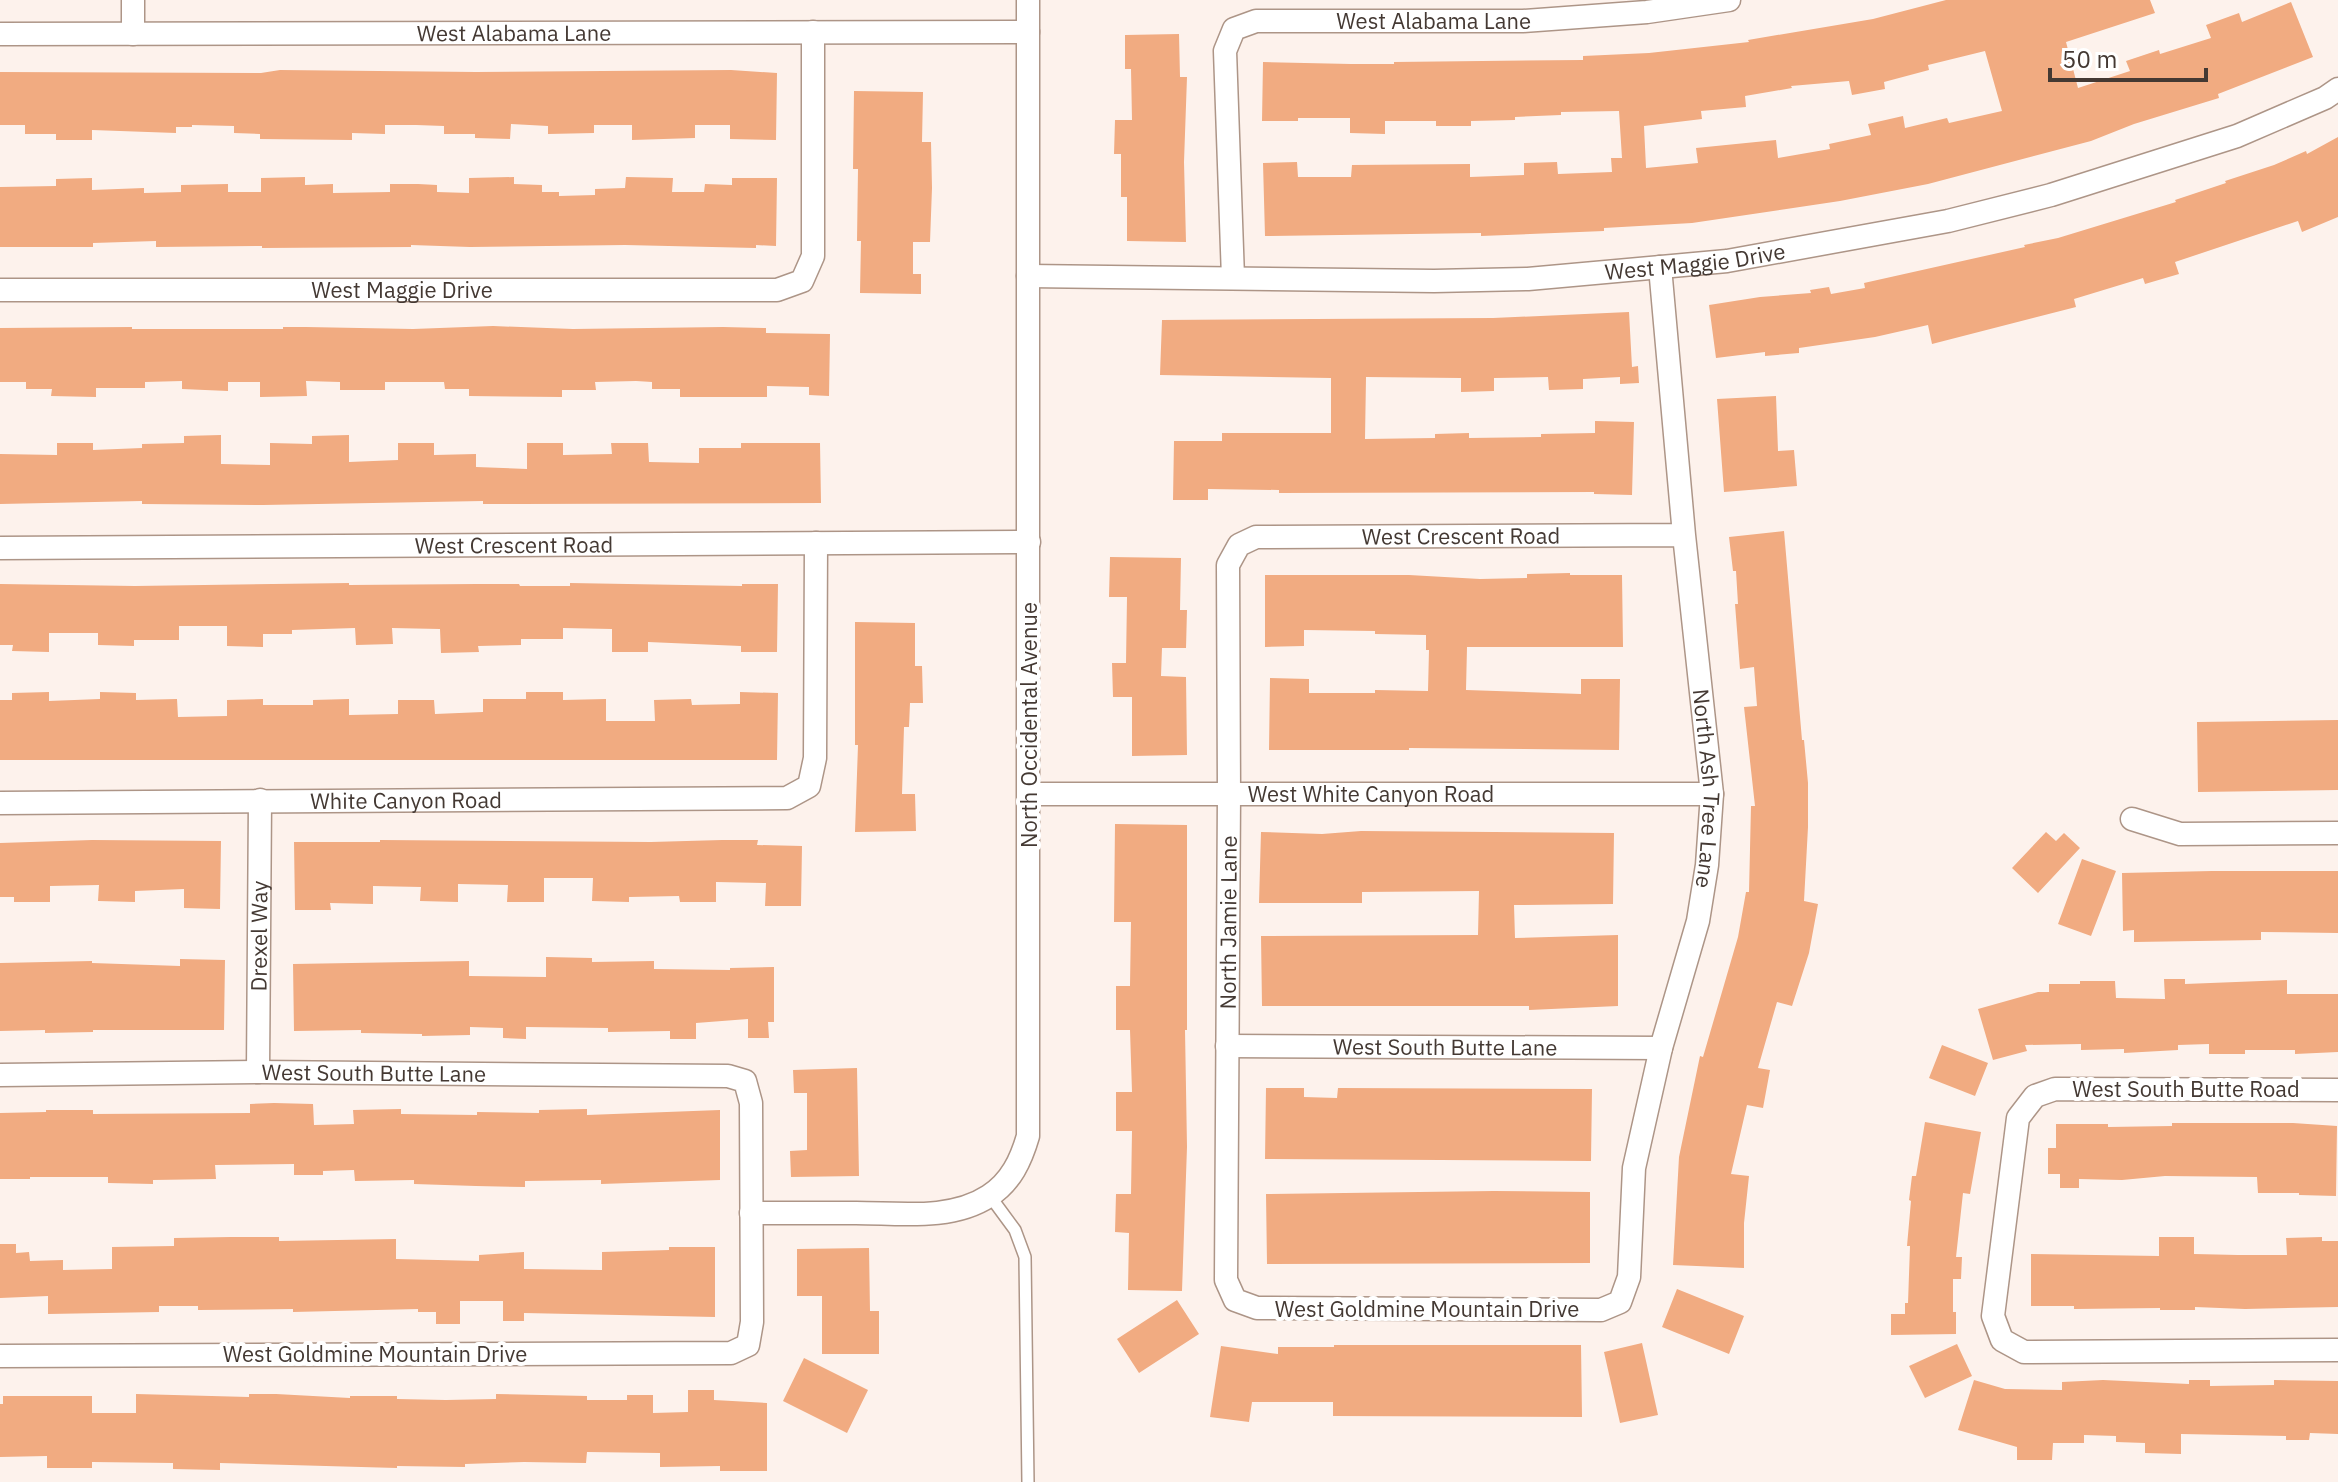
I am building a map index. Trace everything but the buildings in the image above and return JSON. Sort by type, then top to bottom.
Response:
[{"type":"street","points":[[133,0],[133,34]]},
{"type":"street","name":"North Occidental Avenue","points":[[751,1213],[931,1213],[962,1209],[990,1196],[1009,1177],[1021,1160],[1028,1136],[1028,0]]},
{"type":"street","name":"West Alabama Lane","points":[[1233,278],[1225,51],[1234,29],[1256,21],[1523,21],[1646,6],[1729,0]]},
{"type":"street","name":"West Maggie Drive","points":[[0,290],[777,290],[802,281],[813,256],[813,32]]},
{"type":"street","name":"West Alabama Lane","points":[[0,34],[1028,32]]},
{"type":"street","name":"West Maggie Drive","points":[[1028,276],[1434,281],[1528,279],[1727,261],[1948,221],[2051,195],[2237,136],[2325,98],[2338,89]]},
{"type":"street","name":"North Ash Tree Lane","points":[[1620,1302],[1629,1277],[1634,1168],[1661,1048],[1698,921],[1707,865],[1712,794],[1684,535],[1660,267]]},
{"type":"street","name":"West Crescent Road","points":[[1239,545],[1256,537],[1684,535]]},
{"type":"street","name":"West Crescent Road","points":[[0,548],[1029,542]]},
{"type":"street","name":"White Canyon Road","points":[[0,803],[787,798],[809,786],[815,758],[816,543]]},
{"type":"street","name":"North Jamie Lane","points":[[1235,1300],[1226,1280],[1228,565],[1239,545]]},
{"type":"street","name":"West White Canyon Road","points":[[1029,794],[1712,794]]},
{"type":"street","name":"Drexel Way","points":[[258,1072],[260,800]]},
{"type":"street","points":[[2132,819],[2180,834],[2338,833]]},
{"type":"street","name":"West South Butte Lane","points":[[1227,1046],[1661,1048]]},
{"type":"street","name":"West South Butte Lane","points":[[0,1075],[258,1072],[728,1076],[745,1081],[751,1103],[751,1213]]},
{"type":"street","name":"West South Butte Road","points":[[2338,1090],[2055,1089],[2035,1096],[2018,1118],[1993,1316],[2002,1340],[2024,1352],[2338,1350]]},
{"type":"street","name":"West Goldmine Mountain Drive","points":[[0,1356],[731,1353],[748,1345],[752,1322],[751,1213]]},
{"type":"street","name":"West Goldmine Mountain Drive","points":[[1235,1300],[1257,1308],[1585,1310],[1601,1310],[1620,1302]]},
{"type":"lane","points":[[990,1196],[1015,1230],[1025,1257],[1028,1482]]}]
